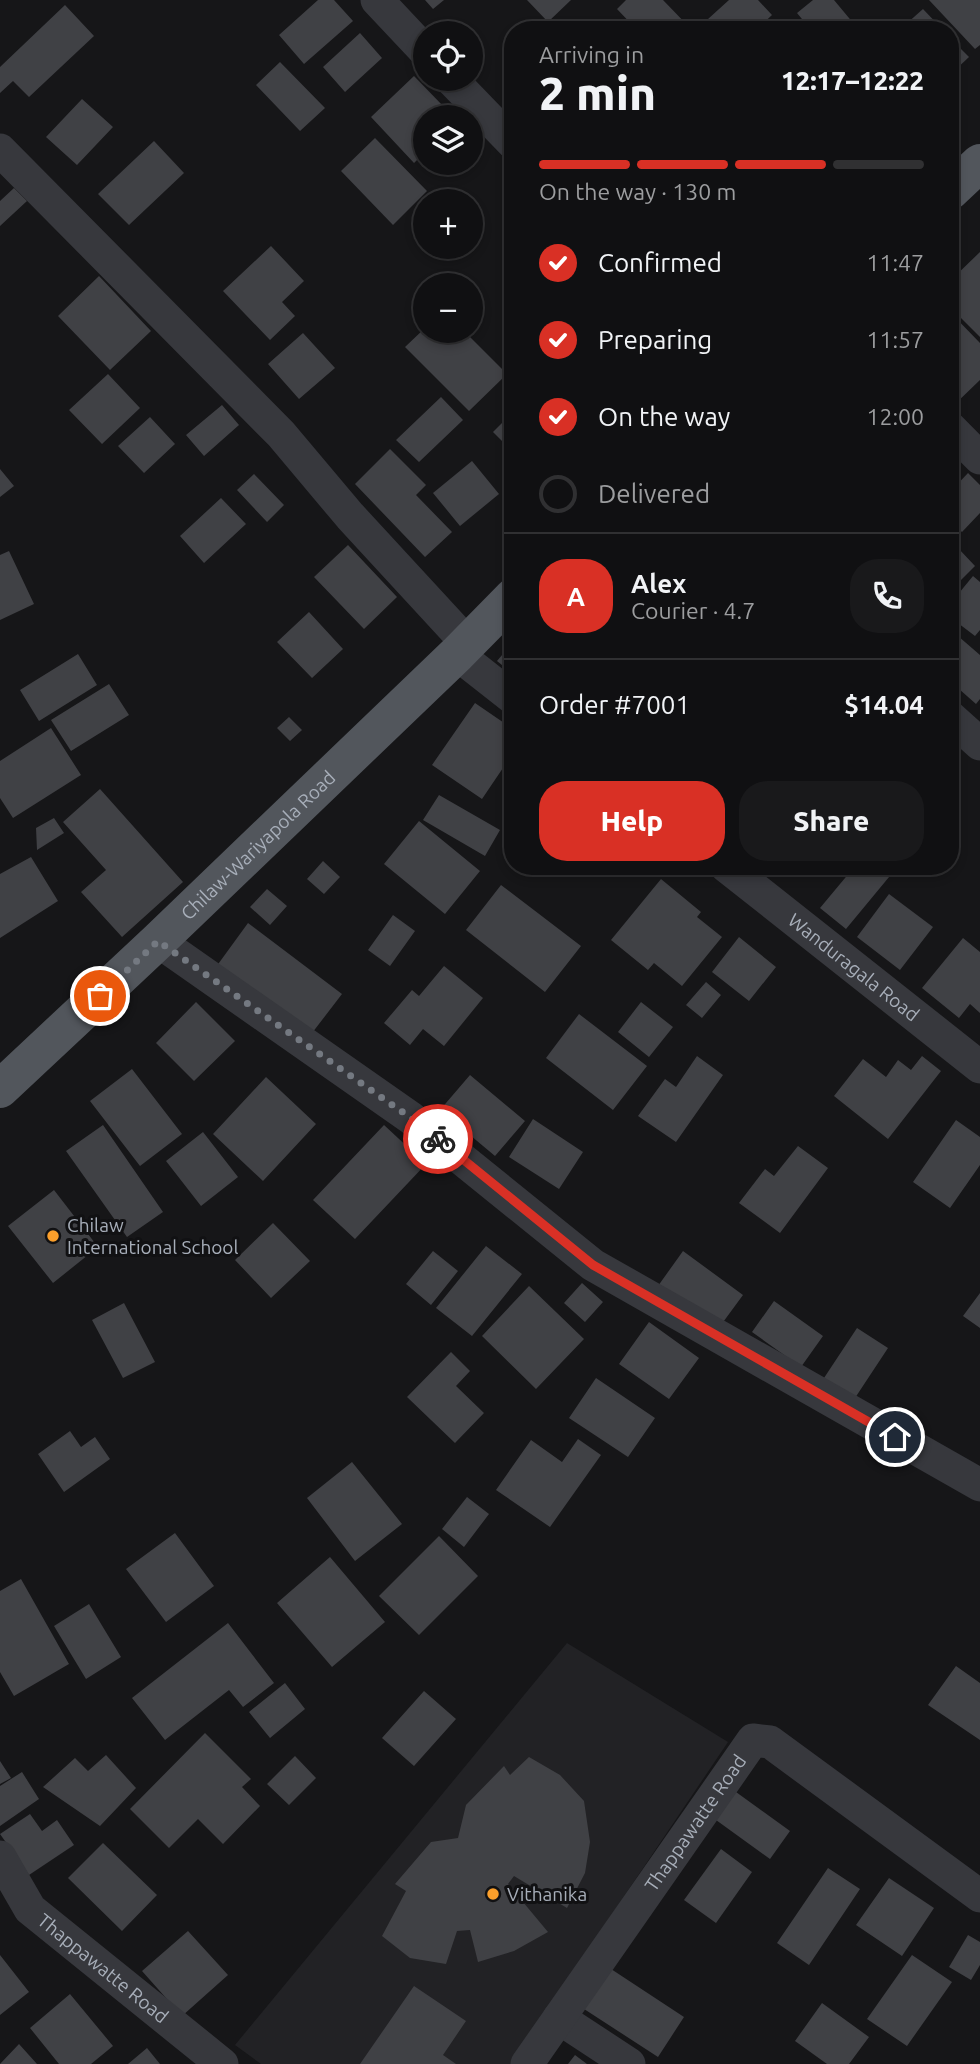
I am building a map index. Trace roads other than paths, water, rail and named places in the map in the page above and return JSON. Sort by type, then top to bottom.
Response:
[{"type":"main road","points":[[959,183],[980,163]]},
{"type":"main road","name":"Chilaw-Wariyapola Road","points":[[0,1088],[158,941],[504,606]]},
{"type":"street","points":[[377,0],[413,38]]},
{"type":"street","points":[[463,91],[504,134]]},
{"type":"street","points":[[0,150],[281,434],[462,648],[504,689]]},
{"type":"street","points":[[959,437],[980,458]]},
{"type":"street","points":[[959,725],[980,744]]},
{"type":"street","name":"Wanduragala Road","points":[[737,875],[980,1067]]},
{"type":"street","points":[[158,941],[411,1118],[593,1265],[980,1485]]},
{"type":"street","name":"Thappawatte Road","points":[[527,2064],[752,1740],[770,1742],[980,1896]]},
{"type":"street","name":"Thappawatte Road","points":[[0,1857],[30,1909],[222,2064]]},
{"type":"street","points":[[559,2018],[629,2064]]},
{"type":"place","name":"Chilaw International School","points":[[53,1236]]},
{"type":"place","name":"Vithanika","points":[[493,1894]]}]
